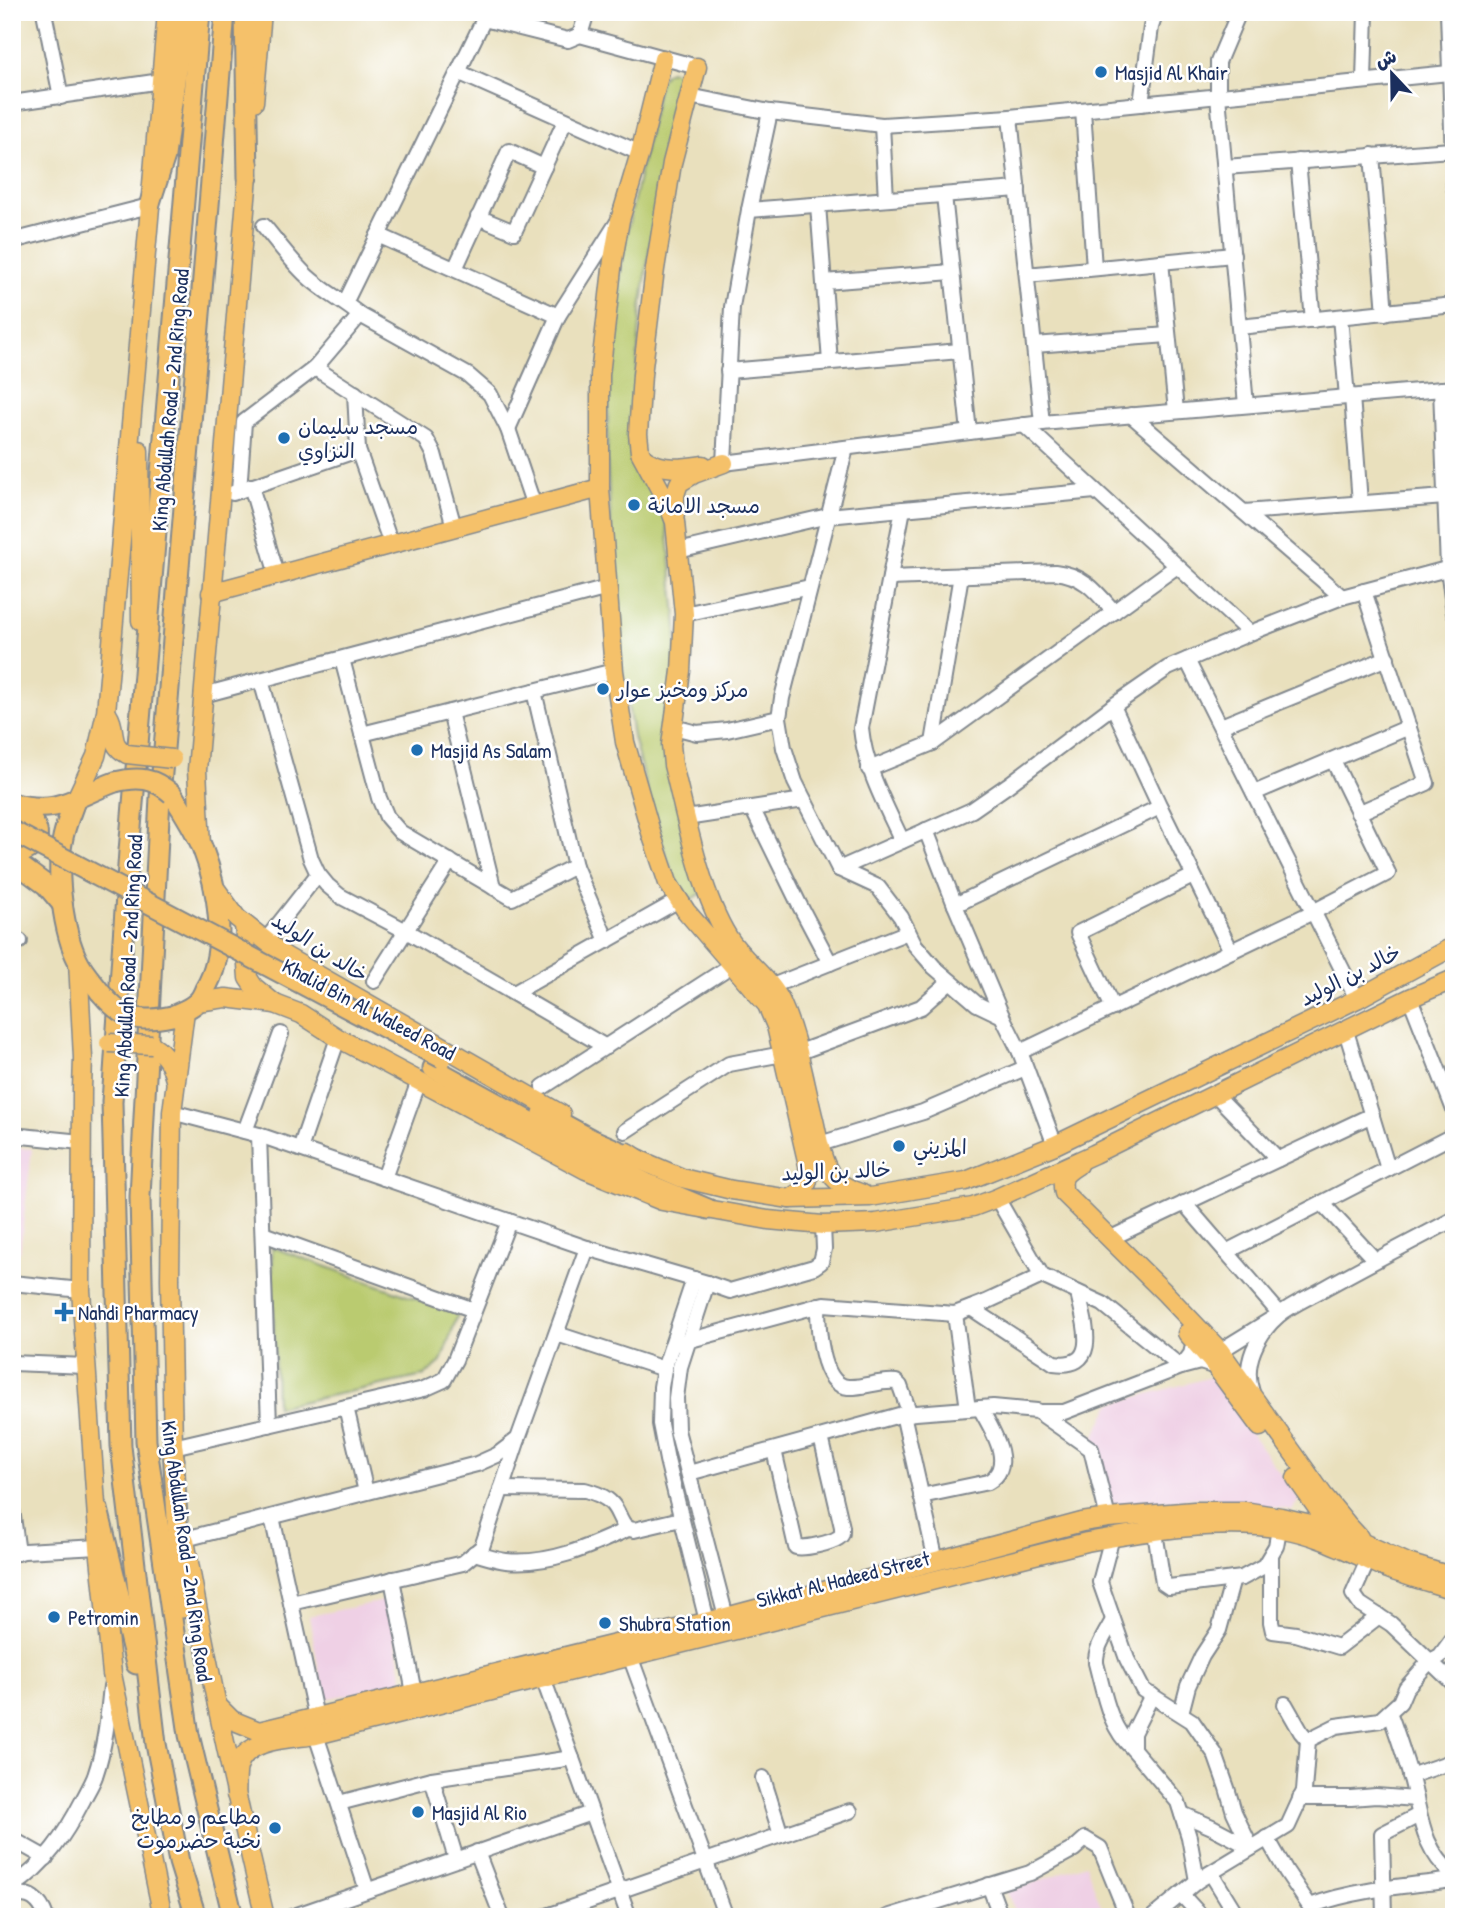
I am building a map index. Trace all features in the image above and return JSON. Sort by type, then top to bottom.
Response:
[{"type":"highway","points":[[149,206],[165,156],[184,12]]},
{"type":"highway","name":"King Abdullah Road - 2nd Ring Road","points":[[196,1917],[179,1862],[156,1744],[121,1446],[112,1102],[129,851],[200,12]]},
{"type":"highway","name":"King Abdullah Road - 2nd Ring Road","points":[[225,12],[160,797],[140,1196],[146,1441],[190,1735],[233,1917]]},
{"type":"highway","points":[[245,12],[248,177]]},
{"type":"highway","name":"خالد بن الوليد","points":[[12,803],[30,808],[50,808],[75,801],[115,782],[130,779],[160,784],[172,794],[201,845],[213,885],[218,915],[218,962],[211,980],[185,1010]]},
{"type":"highway","points":[[75,801],[61,845],[60,876],[62,904],[78,961],[114,1008],[133,1018],[154,1019],[185,1010]]},
{"type":"highway","points":[[12,803],[35,826],[37,834],[31,849],[12,854]]},
{"type":"highway","name":"Khalid Bin Al Waleed Road","points":[[12,831],[431,1069],[640,1160]]},
{"type":"highway","name":"Khalid Bin Al Waleed Road","points":[[12,842],[591,1155],[646,1183],[708,1209]]},
{"type":"highway","points":[[12,860],[46,885],[62,904]]},
{"type":"highway","points":[[173,1447],[190,1735]]},
{"type":"highway","points":[[97,1509],[156,1744]]},
{"type":"highway","points":[[216,1852],[246,1917]]},
{"type":"highway","points":[[179,1862],[187,1917]]},
{"type":"main road","points":[[75,801],[96,756],[106,712],[167,12]]},
{"type":"main road","points":[[201,845],[197,770],[201,716],[257,62],[264,12]]},
{"type":"main road","points":[[663,59],[612,260],[600,375],[600,488],[614,671],[625,742],[668,883],[732,965],[768,1004],[790,1053]]},
{"type":"main road","points":[[676,522],[640,452],[638,434],[642,375],[672,163],[697,67]]},
{"type":"main road","points":[[137,341],[142,707]]},
{"type":"main road","points":[[646,460],[658,467],[677,468],[724,463]]},
{"type":"main road","points":[[724,463],[694,474],[679,483],[675,495],[684,614],[681,671],[671,745],[686,818],[709,898],[727,936],[745,961],[772,986],[790,1024],[790,1053],[812,1146],[806,1188],[790,1199]]},
{"type":"main road","points":[[211,593],[600,488]]},
{"type":"main road","points":[[106,712],[113,723],[113,739],[117,747],[127,754],[172,759],[188,750],[192,731],[201,716]]},
{"type":"main road","name":"خالد بن الوليد","points":[[213,885],[229,909],[244,924],[285,956],[640,1160],[682,1178],[732,1190],[790,1199],[870,1197],[966,1181],[1055,1145],[1357,999],[1454,946]]},
{"type":"main road","points":[[244,924],[248,978],[254,987],[275,1003],[301,1014],[338,1038],[431,1069]]},
{"type":"main road","points":[[78,961],[83,1058],[81,1290],[99,1546],[112,1674],[163,1917]]},
{"type":"main road","points":[[997,1198],[1094,1154],[1410,998],[1454,979]]},
{"type":"main road","points":[[265,1917],[200,1627],[185,1539],[173,1447],[170,1279],[173,1112],[185,1010],[226,998],[275,1003]]},
{"type":"main road","points":[[82,1089],[91,1054],[99,1046],[109,1043],[152,1045],[169,1063],[176,1083]]},
{"type":"main road","points":[[812,1146],[836,1180],[851,1190],[870,1197]]},
{"type":"main road","points":[[1094,1154],[1064,1175],[1064,1193],[1111,1238],[1255,1399],[1324,1496],[1368,1552]]},
{"type":"main road","points":[[708,1209],[768,1220],[823,1225],[876,1223],[973,1207],[1027,1188],[1048,1190],[1194,1341],[1218,1359],[1303,1487],[1332,1536]]},
{"type":"main road","points":[[1280,1523],[1305,1508],[1307,1501],[1303,1487]]},
{"type":"main road","name":"Sikkat Al Hadeed Street","points":[[316,1726],[414,1693],[707,1621],[1082,1522],[1108,1518],[1194,1511],[1244,1511],[1332,1536],[1368,1552],[1454,1577]]},
{"type":"main road","name":"Sikkat Al Hadeed Street","points":[[236,1795],[238,1766],[243,1755],[261,1737],[543,1678],[1087,1542],[1155,1532],[1280,1523]]},
{"type":"main road","name":"Sikkat Al Hadeed Street","points":[[1368,1552],[1391,1570],[1454,1590]]},
{"type":"main road","points":[[217,1705],[232,1720],[261,1737]]},
{"type":"street","points":[[44,12],[61,97]]},
{"type":"street","points":[[580,35],[586,12]]},
{"type":"street","points":[[1141,104],[1151,27],[1156,12]]},
{"type":"street","points":[[1239,12],[1218,62],[1218,96],[1247,405]]},
{"type":"street","points":[[1364,81],[1366,12]]},
{"type":"street","points":[[1448,12],[1454,188]]},
{"type":"street","points":[[345,303],[484,19],[568,40],[580,35],[697,67]]},
{"type":"street","points":[[458,72],[640,153]]},
{"type":"street","points":[[689,96],[770,112],[882,125],[1010,117],[1449,73]]},
{"type":"street","points":[[12,103],[161,82]]},
{"type":"street","points":[[1083,110],[1094,268]]},
{"type":"street","points":[[770,112],[732,307],[724,463],[1042,423],[1447,388],[1445,497],[1454,613]]},
{"type":"street","points":[[1010,117],[1042,423]]},
{"type":"street","points":[[478,217],[514,232],[565,121]]},
{"type":"street","points":[[882,125],[886,199]]},
{"type":"street","points":[[1225,167],[1451,149]]},
{"type":"street","points":[[454,270],[509,151],[544,167]]},
{"type":"street","points":[[1373,155],[1385,313]]},
{"type":"street","points":[[1298,161],[1313,320]]},
{"type":"street","points":[[749,210],[1018,189]]},
{"type":"street","points":[[944,195],[969,432]]},
{"type":"street","points":[[818,205],[830,362]]},
{"type":"street","points":[[12,241],[149,206]]},
{"type":"street","points":[[508,429],[558,316],[620,220]]},
{"type":"street","points":[[264,226],[306,275],[325,291],[359,315],[468,375],[490,394],[508,429],[534,506]]},
{"type":"street","points":[[378,235],[558,316]]},
{"type":"street","points":[[1027,275],[1233,255]]},
{"type":"street","points":[[1161,262],[1176,411]]},
{"type":"street","points":[[824,282],[952,272]]},
{"type":"street","points":[[1239,327],[1454,304]]},
{"type":"street","points":[[277,575],[245,488],[244,422],[315,368],[359,315]]},
{"type":"street","points":[[1340,317],[1360,503]]},
{"type":"street","points":[[1034,345],[1168,335]]},
{"type":"street","points":[[728,371],[960,351]]},
{"type":"street","points":[[315,368],[426,439],[434,454],[454,527]]},
{"type":"street","points":[[355,393],[358,450],[391,544]]},
{"type":"street","points":[[1131,415],[1342,597]]},
{"type":"street","points":[[1024,425],[1250,633]]},
{"type":"street","points":[[846,448],[788,669],[779,718],[784,748],[795,782],[839,869],[878,887],[901,917],[915,945],[934,967],[977,1004],[1002,1016]]},
{"type":"street","points":[[221,497],[358,450]]},
{"type":"street","points":[[678,551],[828,516],[1095,491]]},
{"type":"street","points":[[1244,512],[1445,497]]},
{"type":"street","points":[[902,841],[869,769],[861,728],[904,509]]},
{"type":"street","points":[[869,769],[933,743],[1177,566]]},
{"type":"street","points":[[839,869],[972,810],[1168,668],[1342,597],[1451,568]]},
{"type":"street","points":[[890,578],[1066,573],[1078,577],[1095,589],[1114,612]]},
{"type":"street","points":[[933,743],[961,575]]},
{"type":"street","points":[[684,614],[810,587]]},
{"type":"street","points":[[203,695],[608,588]]},
{"type":"street","points":[[1358,813],[1427,783],[1364,591]]},
{"type":"street","points":[[342,659],[379,798],[387,817],[400,832],[512,898],[575,866]]},
{"type":"street","points":[[1221,726],[1387,659]]},
{"type":"street","points":[[1187,660],[1357,999]]},
{"type":"street","points":[[362,734],[614,671]]},
{"type":"street","points":[[261,680],[311,859],[327,885],[340,896],[406,931],[606,1047]]},
{"type":"street","points":[[534,691],[575,866],[607,941]]},
{"type":"street","points":[[1113,706],[1231,951]]},
{"type":"street","points":[[450,712],[493,887]]},
{"type":"street","points":[[674,727],[697,733],[727,730],[779,718]]},
{"type":"street","points":[[1254,793],[1409,727]]},
{"type":"street","points":[[1020,1052],[1313,912],[1388,873],[1333,760]]},
{"type":"street","points":[[686,818],[804,800]]},
{"type":"street","points":[[955,905],[1160,807]]},
{"type":"street","points":[[752,808],[830,963]]},
{"type":"street","points":[[926,830],[955,905],[1020,1052],[1055,1145]]},
{"type":"street","points":[[374,981],[450,861]]},
{"type":"street","points":[[266,940],[318,874]]},
{"type":"street","points":[[1113,1008],[1078,933],[1194,876]]},
{"type":"street","points":[[514,993],[679,900]]},
{"type":"street","points":[[772,986],[908,932]]},
{"type":"street","points":[[543,1087],[732,965]]},
{"type":"street","points":[[625,1131],[730,1064],[790,1053],[921,1007],[950,981]]},
{"type":"street","points":[[1410,998],[1454,1110]]},
{"type":"street","points":[[1346,1031],[1388,1169]]},
{"type":"street","points":[[269,1425],[263,1234],[252,1133],[281,1034]]},
{"type":"street","points":[[300,1149],[338,1038]]},
{"type":"street","points":[[812,1146],[923,1112],[1025,1068]]},
{"type":"street","points":[[384,1178],[431,1069]]},
{"type":"street","points":[[1215,1094],[1278,1159]]},
{"type":"street","points":[[173,1112],[252,1133],[587,1248],[730,1291],[814,1267],[821,1262],[824,1249],[823,1225]]},
{"type":"street","points":[[1111,1238],[1372,1115]]},
{"type":"street","points":[[12,1135],[82,1142]]},
{"type":"street","points":[[1226,1252],[1454,1135]]},
{"type":"street","points":[[997,1198],[1042,1276],[1103,1304],[1181,1367]]},
{"type":"street","points":[[1184,1203],[1280,1314]]},
{"type":"street","points":[[1322,1203],[1376,1260]]},
{"type":"street","points":[[689,1474],[906,1414],[993,1407],[1064,1412],[1181,1367],[1218,1359],[1280,1314],[1454,1219]]},
{"type":"street","points":[[173,1447],[424,1389],[444,1380],[455,1360],[509,1221]]},
{"type":"street","points":[[263,1234],[474,1310]]},
{"type":"street","points":[[291,1602],[463,1563],[482,1547],[587,1248]]},
{"type":"street","points":[[672,1345],[824,1304],[955,1314],[1042,1276]]},
{"type":"street","points":[[701,1281],[680,1367],[676,1398],[677,1430],[726,1616]]},
{"type":"street","points":[[701,1281],[664,1368],[660,1424],[707,1621]]},
{"type":"street","points":[[12,1283],[81,1290]]},
{"type":"street","points":[[971,1308],[1054,1363],[1066,1365],[1079,1359],[1087,1348],[1087,1333],[1079,1293]]},
{"type":"street","points":[[818,1305],[820,1338],[833,1379],[848,1387],[889,1381],[900,1386],[936,1561]]},
{"type":"street","points":[[921,1496],[988,1482],[996,1477],[1001,1465],[997,1441],[974,1408],[955,1314]]},
{"type":"street","points":[[1255,1399],[1248,1380],[1249,1362],[1255,1345],[1266,1328],[1280,1314]]},
{"type":"street","points":[[557,1334],[664,1368]]},
{"type":"street","points":[[1181,1367],[1191,1354],[1194,1341]]},
{"type":"street","points":[[12,1363],[86,1366]]},
{"type":"street","points":[[346,1407],[366,1492]]},
{"type":"street","points":[[1037,1412],[1091,1449],[1108,1518]]},
{"type":"street","points":[[774,1450],[796,1547],[806,1548],[837,1539],[842,1534],[821,1437]]},
{"type":"street","points":[[185,1539],[477,1464],[497,1455],[518,1439]]},
{"type":"street","points":[[501,1489],[585,1490],[598,1494],[611,1501],[628,1529]]},
{"type":"street","points":[[12,1509],[15,1554],[99,1546]]},
{"type":"street","points":[[272,1517],[316,1726],[367,1890]]},
{"type":"street","points":[[474,1553],[505,1561],[541,1561],[580,1550],[628,1529],[681,1519]]},
{"type":"street","points":[[1155,1532],[1163,1583],[1169,1587],[1242,1578],[1264,1566],[1276,1546],[1280,1523]]},
{"type":"street","points":[[1112,1537],[1100,1582],[1127,1659],[1143,1690],[1192,1721],[1215,1754],[1234,1812],[1251,1848]]},
{"type":"street","points":[[1368,1552],[1353,1594],[1360,1604],[1391,1624],[1454,1684]]},
{"type":"street","points":[[1271,1555],[1273,1631],[1296,1633],[1339,1647],[1378,1616]]},
{"type":"street","points":[[392,1579],[414,1693]]},
{"type":"street","points":[[1181,1713],[1192,1676],[1219,1630],[1233,1579]]},
{"type":"street","points":[[1113,1620],[1096,1656],[1111,1717],[1119,1734],[1178,1802],[1189,1837],[1197,1881]]},
{"type":"street","points":[[1307,1740],[1336,1726],[1380,1720],[1400,1702],[1406,1688],[1429,1662],[1451,1646]]},
{"type":"street","points":[[630,1656],[726,1917]]},
{"type":"street","points":[[12,1887],[29,1876],[67,1831],[94,1777],[107,1727],[112,1674]]},
{"type":"street","points":[[543,1678],[629,1917]]},
{"type":"street","points":[[1133,1749],[1133,1733],[1152,1695]]},
{"type":"street","points":[[1155,1916],[1197,1881],[1288,1826],[1304,1791],[1307,1740],[1285,1704]]},
{"type":"street","points":[[1389,1712],[1410,1776],[1423,1831],[1433,1853],[1454,1878]]},
{"type":"street","points":[[339,1803],[432,1779],[572,1758]]},
{"type":"street","points":[[1410,1776],[1454,1761]]},
{"type":"street","points":[[763,1778],[781,1835]]},
{"type":"street","points":[[432,1779],[456,1859]]},
{"type":"street","points":[[1300,1798],[1416,1798]]},
{"type":"street","points":[[544,1917],[850,1811]]},
{"type":"street","points":[[291,1917],[591,1813]]},
{"type":"street","points":[[1182,1814],[1251,1848]]},
{"type":"street","points":[[1384,1917],[1382,1834],[1419,1815]]},
{"type":"street","points":[[1267,1838],[1313,1912],[1326,1900],[1454,1878]]},
{"type":"street","points":[[12,1839],[46,1858]]},
{"type":"street","points":[[887,1917],[1030,1872],[1074,1849],[1085,1839],[1100,1847],[1128,1917]]},
{"type":"street","points":[[477,1852],[502,1917]]},
{"type":"street","points":[[1210,1873],[1238,1917]]},
{"type":"street","points":[[989,1885],[1001,1917]]},
{"type":"street","points":[[1181,1894],[1202,1917]]},
{"type":"street","points":[[12,1899],[19,1895],[29,1895],[39,1901],[46,1917]]},
{"type":"street","points":[[100,1917],[138,1917]]},
{"type":"shaded area","points":[[12,1147],[32,1149],[20,1252],[12,1252]]},
{"type":"shaded area","points":[[1211,1377],[1299,1500],[1292,1510],[1203,1497],[1112,1506],[1092,1441],[1111,1404]]},
{"type":"shaded area","points":[[388,1600],[404,1684],[324,1699],[309,1616]]},
{"type":"shaded area","points":[[1086,1864],[1105,1917],[1017,1917],[1007,1892]]},
{"type":"green space","points":[[665,73],[679,73],[685,81],[650,245],[641,310],[635,388],[636,454],[666,514],[677,627],[671,737],[705,892],[687,901],[673,875],[656,825],[633,737],[619,647],[607,461],[609,387],[625,241],[660,81]]},
{"type":"green space","points":[[272,1247],[458,1314],[441,1362],[424,1376],[276,1407]]},
{"type":"place","name":"Masjid Al Khair","points":[[1101,72]]},
{"type":"place","name":"مسجد سليمان النزاوي","points":[[284,438]]},
{"type":"place","name":"مسجد الامانة","points":[[634,505]]},
{"type":"place","name":"مركز ومخبز عوار","points":[[603,689]]},
{"type":"place","name":"Masjid As Salam","points":[[417,750]]},
{"type":"place","name":"المزيني","points":[[899,1146]]},
{"type":"place","name":"Nahdi Pharmacy","points":[[64,1312]]},
{"type":"place","name":"Petromin","points":[[54,1617]]},
{"type":"place","name":"Shubra Station","points":[[605,1623]]},
{"type":"place","name":"Masjid Al Rio","points":[[418,1812]]},
{"type":"place","name":"مطاعم و مطابخ نخبة حضرموت","points":[[275,1828]]}]
